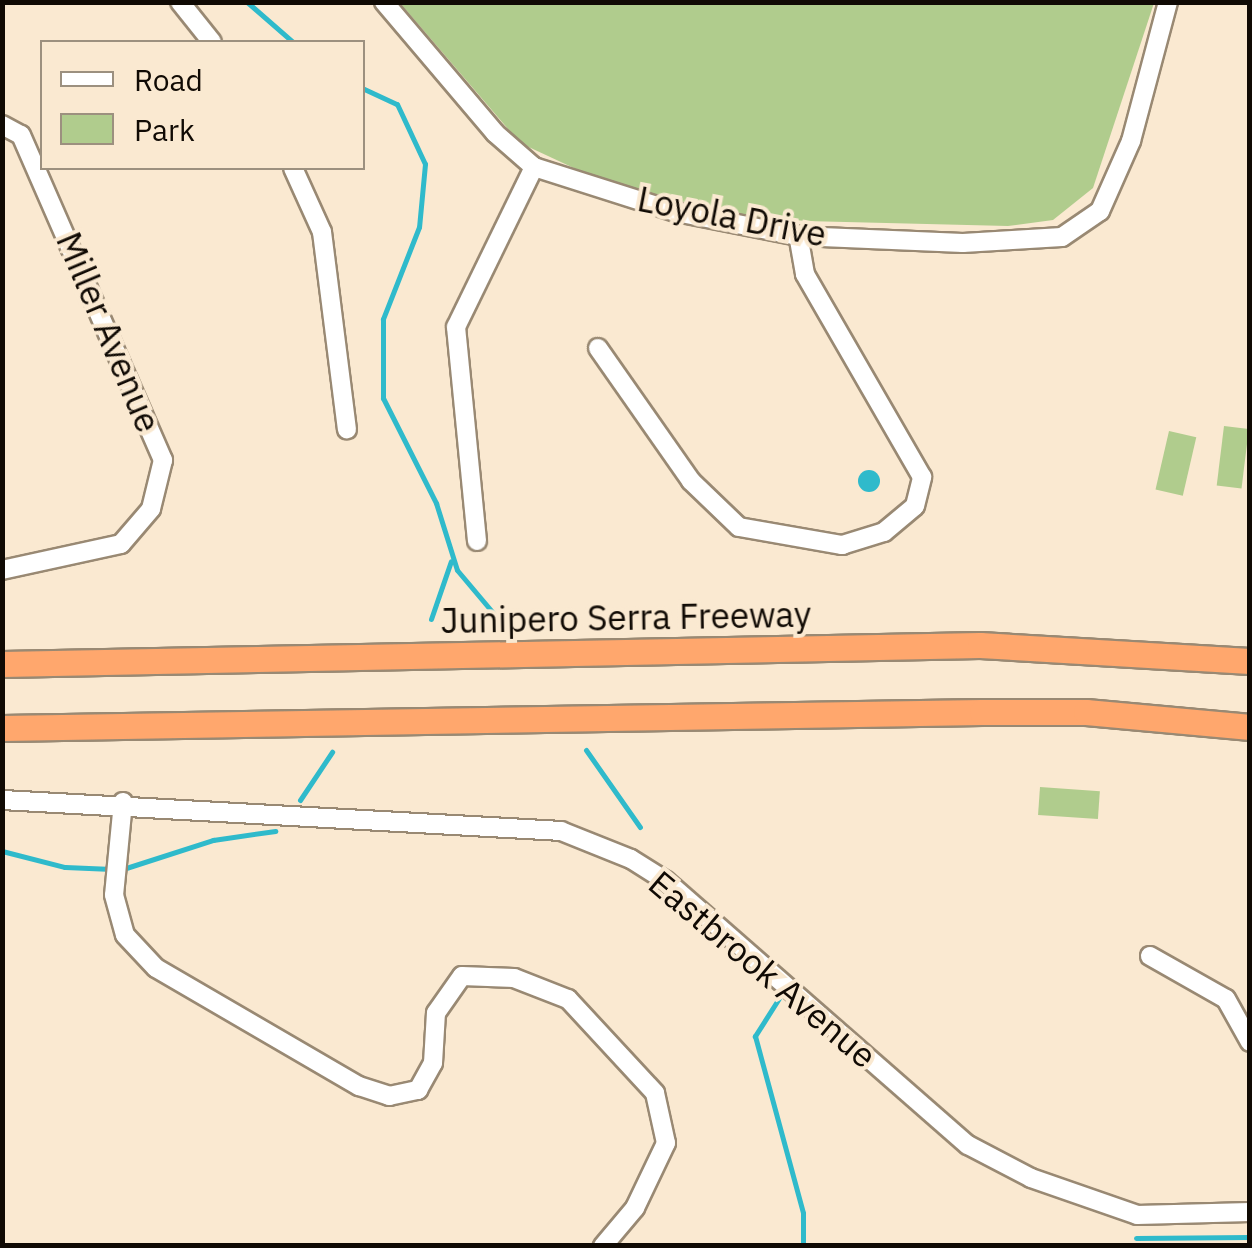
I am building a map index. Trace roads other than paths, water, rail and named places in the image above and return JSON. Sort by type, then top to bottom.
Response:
[{"type":"highway","name":"Junipero Serra Freeway","points":[[2,664],[980,645],[1250,662]]},
{"type":"highway","points":[[2,728],[982,712],[1086,712],[1250,727]]},
{"type":"street","points":[[180,2],[210,40]]},
{"type":"street","points":[[384,2],[495,133],[534,167],[456,327],[478,541]]},
{"type":"street","name":"Loyola Drive","points":[[534,167],[676,212],[798,236],[1039,241],[1082,225],[1100,211],[1118,176],[1168,2]]},
{"type":"street","name":"Miller Avenue","points":[[2,125],[22,135],[163,460],[151,510],[121,544],[2,570]]},
{"type":"street","points":[[294,170],[322,232],[347,429]]},
{"type":"street","points":[[598,348],[691,482],[739,526],[842,544],[884,532],[915,506],[922,478],[805,274],[798,236]]},
{"type":"street","name":"Eastbrook Avenue","points":[[2,800],[123,802],[561,831],[666,881],[968,1144],[1031,1178],[1138,1214],[1250,1212]]},
{"type":"street","points":[[123,802],[114,895],[125,935],[156,968],[360,1086],[390,1096],[418,1090],[433,1062],[436,1013],[462,976],[514,978],[568,999],[655,1093],[666,1143],[635,1208],[603,1246]]},
{"type":"street","points":[[1150,956],[1226,999],[1250,1042]]},
{"type":"water","points":[[869,470],[877,473],[877,489],[869,492],[861,489],[858,481],[861,473]]},
{"type":"waterway","points":[[247,2],[291,40]]},
{"type":"waterway","points":[[365,89],[397,104],[425,164],[419,227],[383,319],[383,398],[436,503],[457,570],[500,621]]},
{"type":"waterway","points":[[431,619],[451,561]]},
{"type":"waterway","points":[[586,750],[640,827]]},
{"type":"waterway","points":[[300,800],[332,752]]},
{"type":"waterway","points":[[123,869],[213,840],[275,831]]},
{"type":"waterway","points":[[2,851],[65,867],[112,869]]},
{"type":"waterway","points":[[781,995],[755,1036],[803,1213],[803,1246]]},
{"type":"waterway","points":[[1136,1238],[1250,1237]]}]
